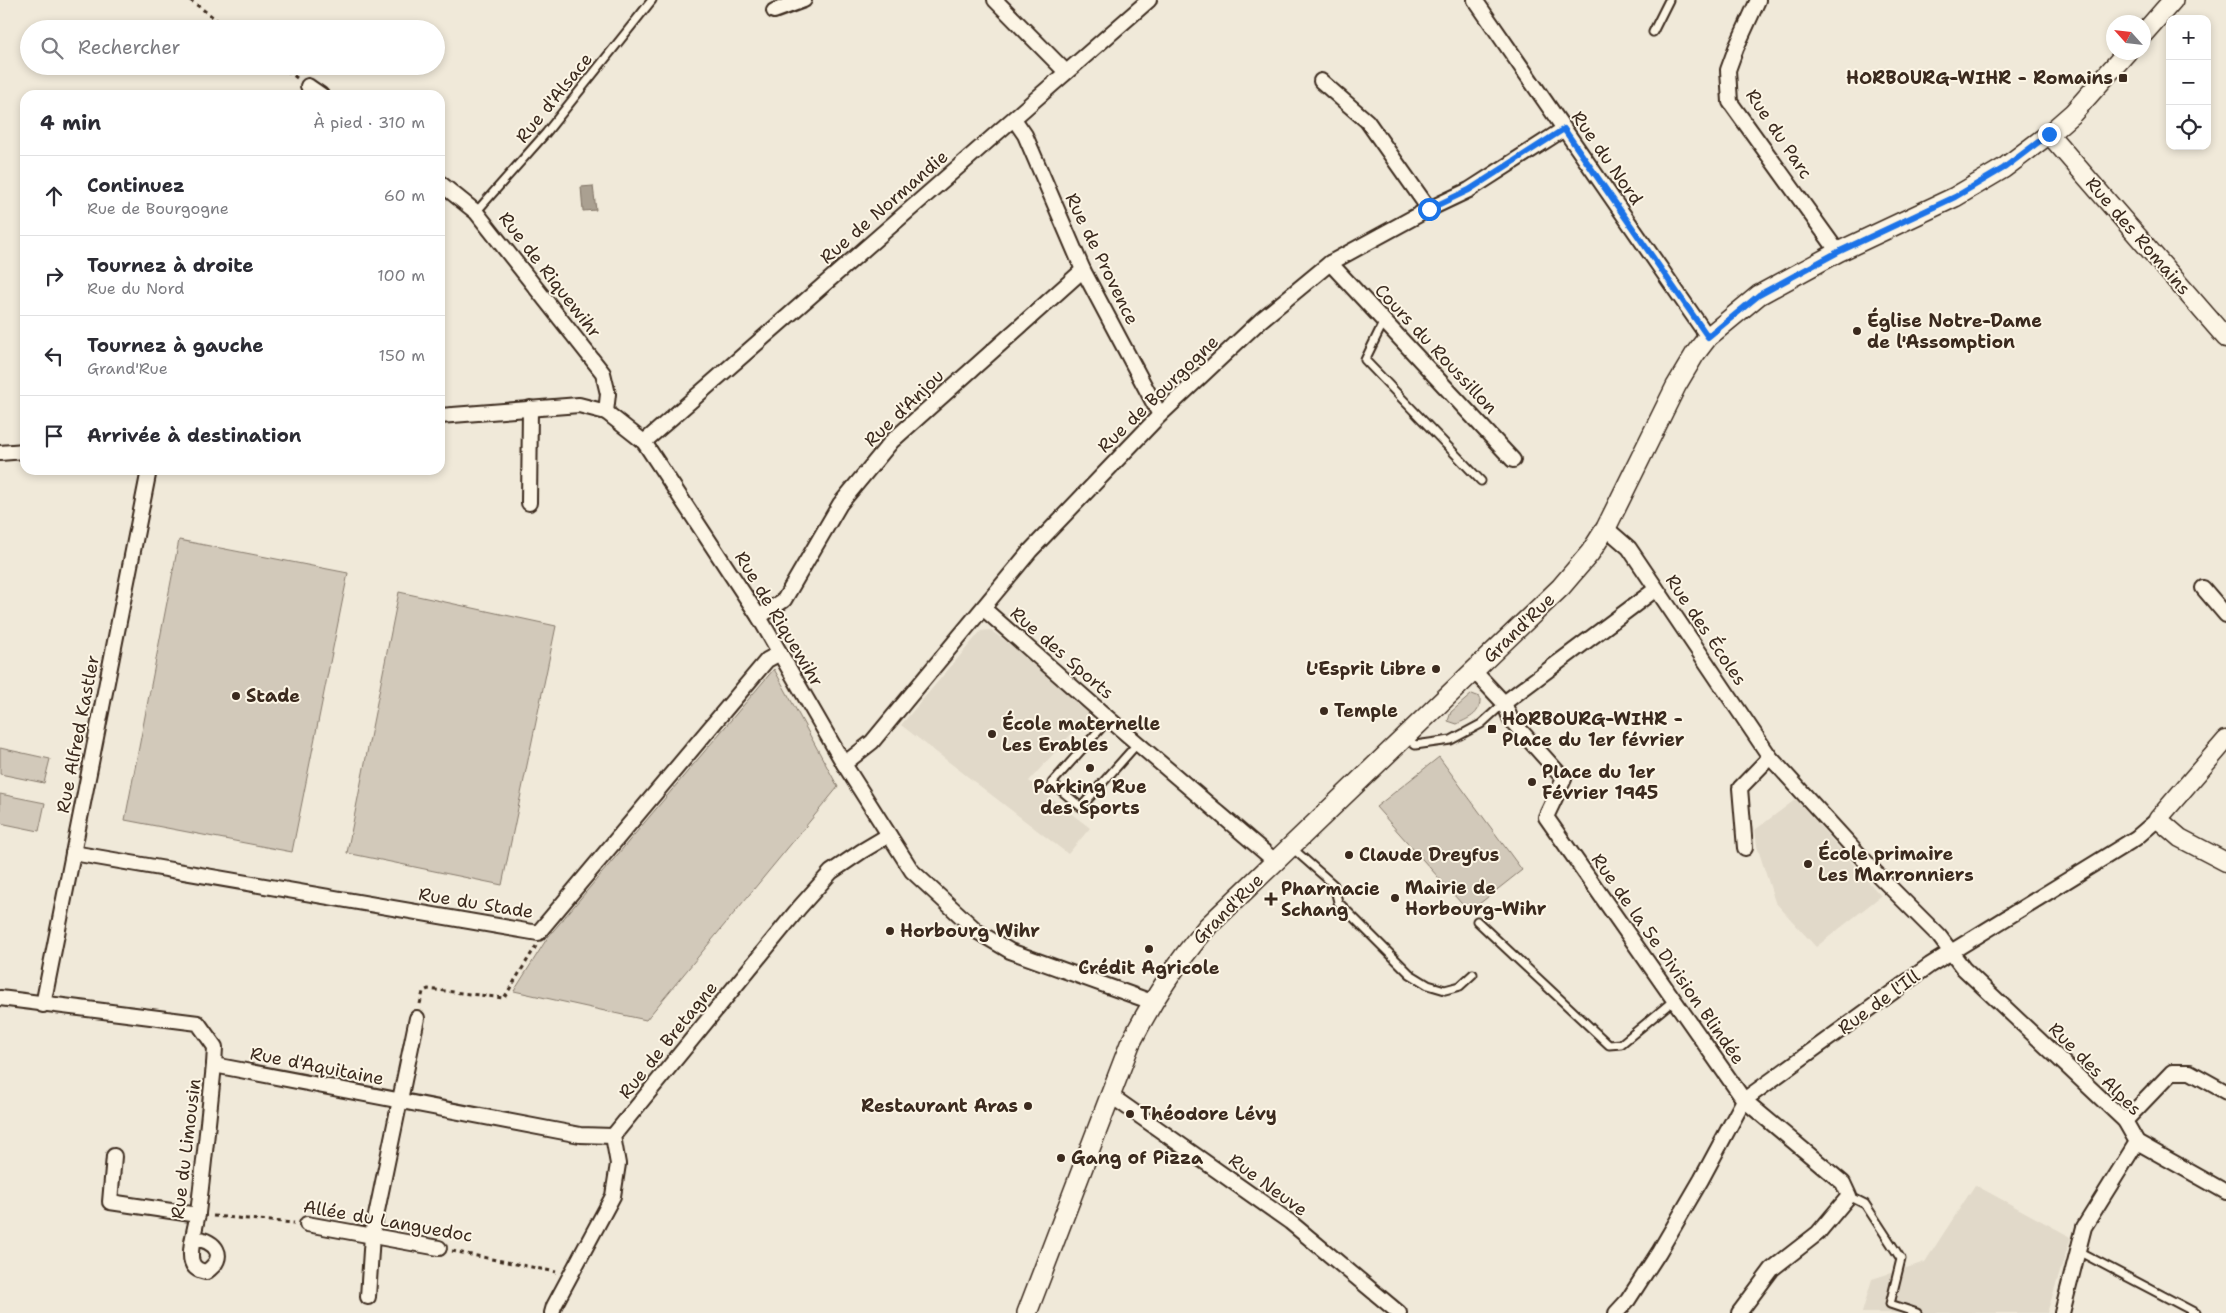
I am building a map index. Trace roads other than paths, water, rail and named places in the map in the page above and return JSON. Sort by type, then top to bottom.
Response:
[{"type":"main road","points":[[2151,25],[2174,0]]},
{"type":"main road","name":"Grand'Rue","points":[[1027,1313],[1130,1044],[1152,1002],[1180,958],[1208,927],[1561,587],[1590,553],[1606,528],[1676,386],[1695,354],[1708,337],[1759,295],[1838,252],[1955,197],[2004,168],[2049,134],[2089,97],[2119,60]]},
{"type":"street","points":[[774,11],[804,0]]},
{"type":"street","points":[[995,0],[1066,72]]},
{"type":"street","name":"Rue de Normandie","points":[[644,442],[1149,0]]},
{"type":"street","name":"Rue du Nord","points":[[1475,0],[1708,337]]},
{"type":"street","name":"Rue du Parc","points":[[1758,0],[1728,70],[1730,102],[1838,252]]},
{"type":"street","points":[[1320,81],[1367,120],[1429,209]]},
{"type":"street","points":[[308,86],[314,90]]},
{"type":"street","name":"Rue de Provence","points":[[1014,119],[1025,135],[1083,270],[1160,415]]},
{"type":"street","name":"Rue de Bourgogne","points":[[844,764],[872,742],[984,609],[1030,551],[1160,415],[1261,320],[1330,263],[1429,209],[1469,190],[1564,129]]},
{"type":"street","name":"Rue des Romains","points":[[2049,134],[2226,338]]},
{"type":"street","name":"Rue de Riquewihr","points":[[445,187],[476,212],[603,373],[608,394],[606,412],[644,442],[759,617],[844,764],[912,871],[978,932],[1010,951],[1152,1002]]},
{"type":"street","name":"Cours du Roussillon","points":[[1330,263],[1514,460]]},
{"type":"street","name":"Rue d'Anjou","points":[[759,617],[784,600],[840,504],[892,441],[1083,270]]},
{"type":"street","points":[[445,416],[579,405],[606,412]]},
{"type":"street","points":[[530,408],[530,503]]},
{"type":"street","points":[[0,453],[20,451]]},
{"type":"street","name":"Rue Alfred Kastler","points":[[43,1005],[149,475]]},
{"type":"street","name":"Rue des Écoles","points":[[1606,528],[1629,548],[1770,757],[1952,952]]},
{"type":"street","points":[[2203,588],[2226,615]]},
{"type":"street","points":[[1474,672],[1504,703],[1656,589]]},
{"type":"street","name":"Rue des Sports","points":[[984,609],[1109,720],[1276,862]]},
{"type":"street","name":"Rue du Stade","points":[[74,853],[538,933],[767,660],[780,653]]},
{"type":"street","name":"Rue de la 5e Division Blindée","points":[[1504,703],[1511,720],[1564,779],[1546,817],[1561,840],[1744,1100],[1843,1183],[1850,1196]]},
{"type":"street","points":[[2226,740],[2158,819],[2180,838],[2226,862]]},
{"type":"street","points":[[1745,848],[1740,788],[1770,757]]},
{"type":"street","name":"Rue de l'Ill","points":[[1616,1313],[1628,1300],[1659,1252],[1702,1180],[1744,1100],[1930,965],[2136,838],[2158,819]]},
{"type":"street","name":"Rue de Bretagne","points":[[613,1136],[799,908],[831,872],[889,835]]},
{"type":"street","name":"Rue des Alpes","points":[[1952,952],[1963,968],[2125,1121],[2137,1142],[2226,1192]]},
{"type":"street","points":[[0,998],[43,1005],[198,1023],[215,1046],[214,1065]]},
{"type":"street","points":[[368,1297],[372,1235],[417,1018]]},
{"type":"street","name":"Rue d'Aquitaine","points":[[214,1065],[580,1135],[613,1136]]},
{"type":"street","name":"Rue du Limousin","points":[[194,1238],[214,1065]]},
{"type":"street","points":[[2125,1121],[2172,1072],[2190,1072],[2226,1092]]},
{"type":"street","name":"Rue Neuve","points":[[1110,1095],[1290,1222],[1399,1313]]},
{"type":"street","points":[[552,1313],[570,1275],[613,1196],[618,1164],[613,1136]]},
{"type":"street","points":[[2062,1313],[2084,1227],[2137,1142]]},
{"type":"street","points":[[114,1156],[110,1202],[198,1215]]},
{"type":"street","points":[[1739,1313],[1772,1269],[1818,1233],[1850,1196]]},
{"type":"street","name":"Allée du Languedoc","points":[[307,1224],[439,1248]]},
{"type":"lane","name":"Rue d'Alsace","points":[[476,212],[546,133],[652,0]]},
{"type":"lane","points":[[1653,32],[1669,0]]},
{"type":"lane","points":[[1384,321],[1365,360],[1482,481]]},
{"type":"lane","points":[[1406,737],[1415,745],[1451,740],[1481,724],[1504,703]]},
{"type":"lane","points":[[1109,720],[1052,783],[1081,807],[1138,743]]},
{"type":"lane","points":[[1291,847],[1334,885],[1338,902],[1410,974],[1428,985],[1445,990],[1460,986],[1473,974]]},
{"type":"lane","points":[[1477,920],[1609,1045],[1621,1044],[1674,1000]]},
{"type":"lane","points":[[1850,1196],[1865,1204],[1901,1258],[1890,1304],[1917,1313]]},
{"type":"lane","points":[[2078,1251],[2196,1313]]},
{"type":"place","name":"HORBOURG-WIHR - Romains","points":[[2123,78]]},
{"type":"place","name":"Église Notre-Dame de l'Assomption","points":[[1857,331]]},
{"type":"place","name":"L'Esprit Libre","points":[[1436,669]]},
{"type":"place","name":"Stade","points":[[236,696]]},
{"type":"place","name":"Temple","points":[[1324,711]]},
{"type":"place","name":"HORBOURG-WIHR - Place du 1er février","points":[[1492,729]]},
{"type":"place","name":"École maternelle Les Erables","points":[[992,734]]},
{"type":"place","name":"Parking Rue des Sports","points":[[1090,768]]},
{"type":"place","name":"Place du 1er Février 1945","points":[[1532,782]]},
{"type":"place","name":"Claude Dreyfus","points":[[1349,855]]},
{"type":"place","name":"École primaire Les Marronniers","points":[[1808,864]]},
{"type":"place","name":"Mairie de Horbourg-Wihr","points":[[1395,898]]},
{"type":"place","name":"Pharmacie Schang","points":[[1271,899]]},
{"type":"place","name":"Horbourg Wihr","points":[[890,931]]},
{"type":"place","name":"Crédit Agricole","points":[[1149,949]]},
{"type":"place","name":"Restaurant Aras","points":[[1028,1106]]},
{"type":"place","name":"Théodore Lévy","points":[[1130,1114]]},
{"type":"place","name":"Gang of Pizza","points":[[1061,1158]]}]
